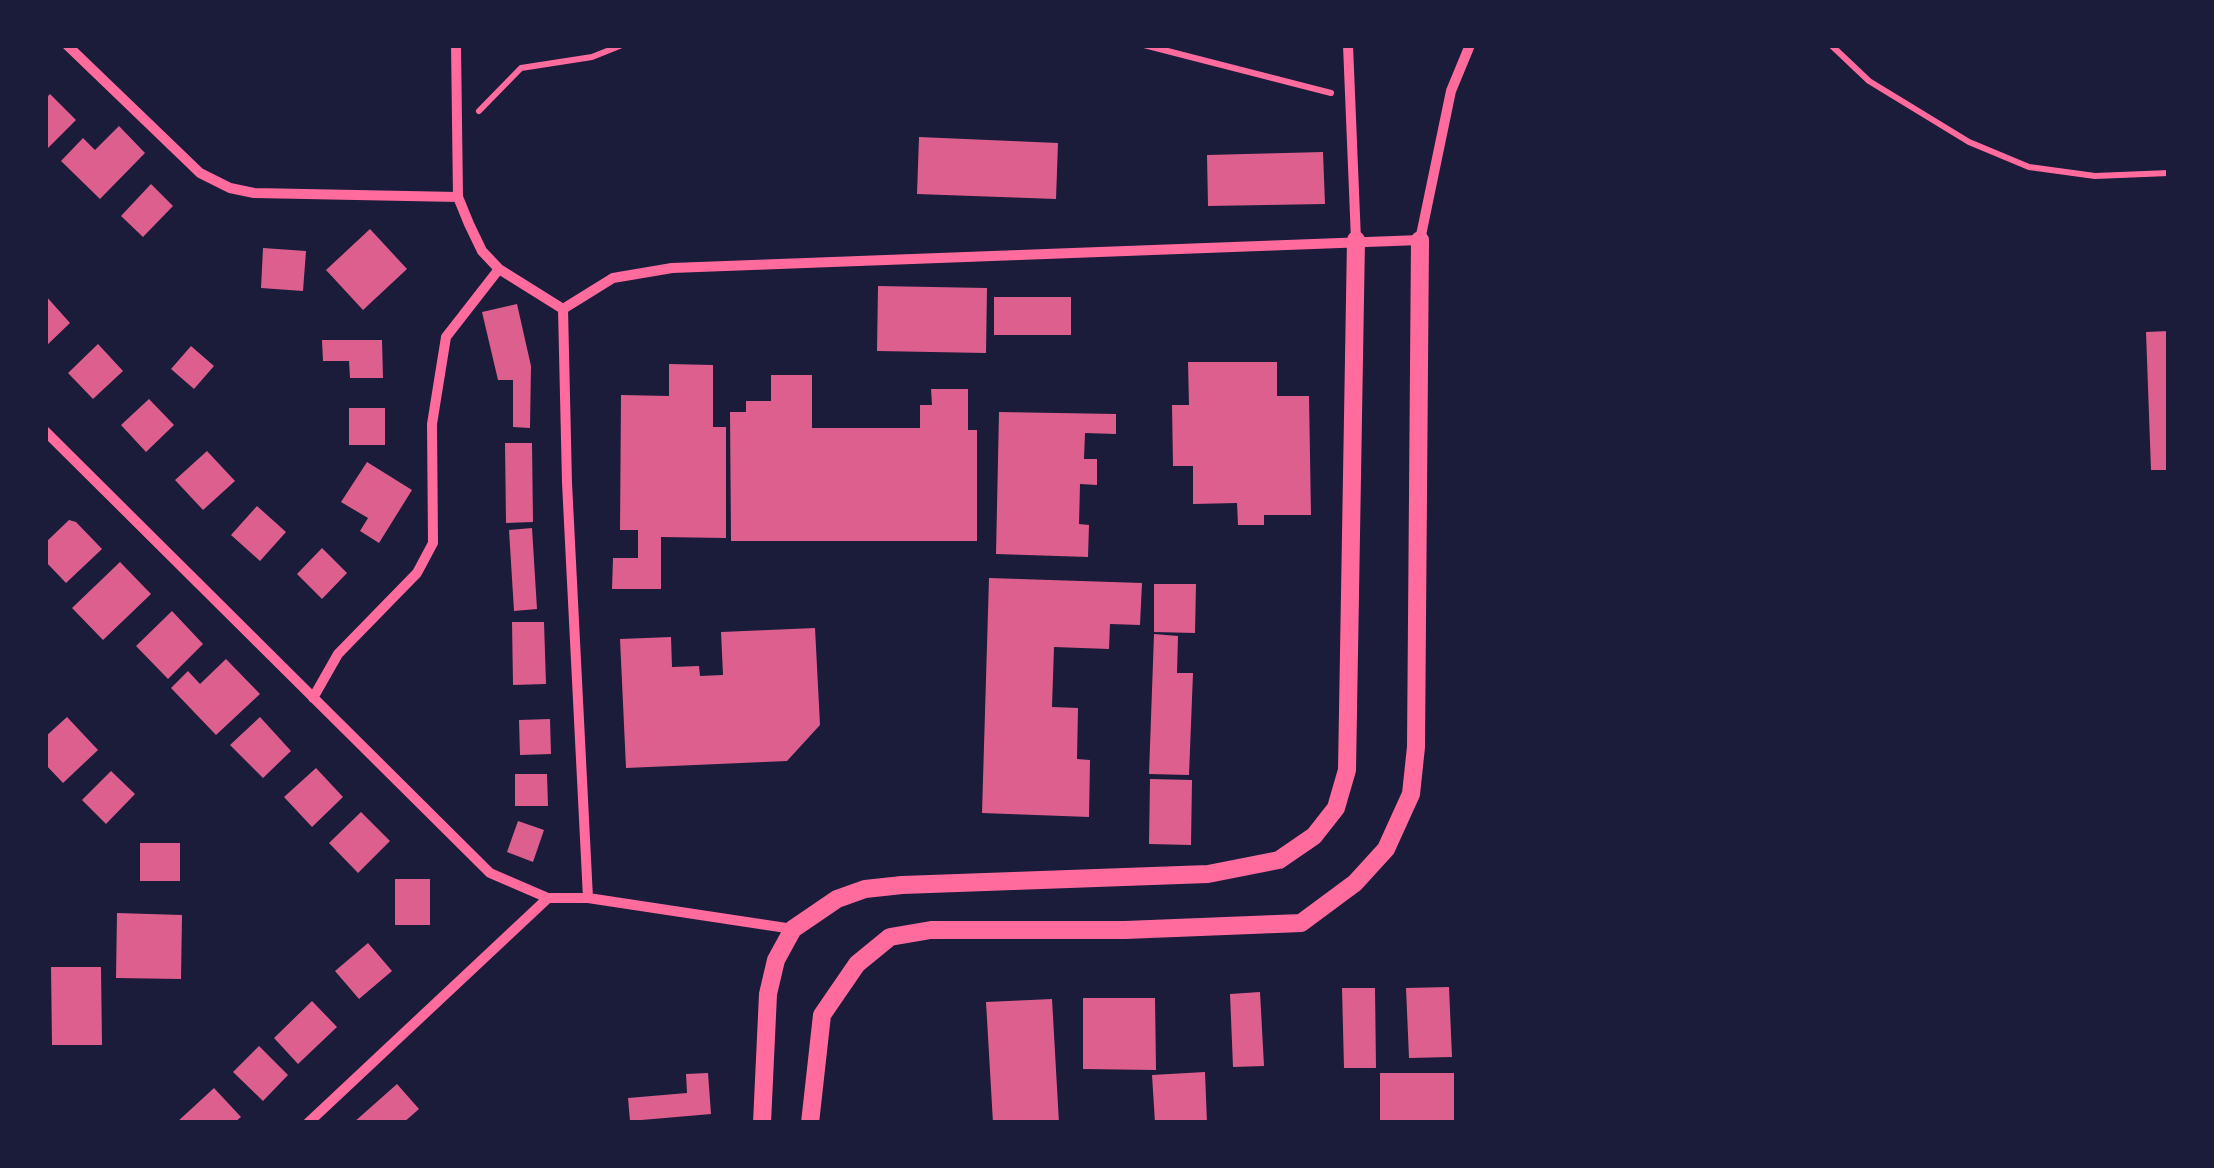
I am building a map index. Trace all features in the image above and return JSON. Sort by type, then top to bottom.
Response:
[{"type":"street","points":[[67,45],[200,173],[230,188],[254,193],[458,197]]},
{"type":"street","points":[[456,45],[458,197],[482,251],[498,270],[563,309]]},
{"type":"street","points":[[762,1123],[768,994],[782,944],[793,929],[837,898],[865,889],[1208,874],[1279,860],[1314,836],[1336,808],[1348,770],[1356,240],[1348,119],[1348,45]]},
{"type":"street","points":[[810,1123],[822,1015],[857,964],[890,937],[931,930],[1126,930],[1301,923],[1355,884],[1386,849],[1411,794],[1416,747],[1420,240],[1451,92],[1470,45]]},
{"type":"street","points":[[563,309],[613,278],[672,268],[1420,240]]},
{"type":"street","points":[[312,698],[338,654],[417,573],[433,542],[432,424],[446,338],[498,270]]},
{"type":"street","points":[[563,309],[566,483],[588,898]]},
{"type":"street","points":[[45,431],[490,872],[548,898],[588,898],[793,929]]},
{"type":"street","points":[[308,1123],[548,898]]},
{"type":"path","points":[[458,132],[521,68],[592,57],[622,45]]},
{"type":"path","points":[[1144,45],[1331,93],[1348,119]]},
{"type":"path","points":[[1831,45],[1869,80],[1952,132],[2029,167],[2094,176],[2169,173]]},
{"type":"building","points":[[50,94],[76,120],[48,148],[45,99]]},
{"type":"building","points":[[119,126],[145,153],[100,199],[61,161],[83,138],[95,150]]},
{"type":"building","points":[[919,137],[1058,143],[1056,199],[917,194]]},
{"type":"building","points":[[1323,152],[1325,204],[1208,206],[1207,155]]},
{"type":"building","points":[[151,184],[173,206],[143,237],[121,216]]},
{"type":"building","points":[[370,229],[407,269],[363,310],[326,270]]},
{"type":"building","points":[[263,248],[306,251],[303,291],[261,288]]},
{"type":"building","points":[[878,286],[987,288],[986,353],[877,351]]},
{"type":"building","points":[[45,295],[70,323],[45,347]]},
{"type":"building","points":[[994,297],[1071,297],[1071,335],[994,335]]},
{"type":"building","points":[[517,304],[531,366],[530,428],[513,427],[513,380],[498,380],[482,312]]},
{"type":"building","points":[[2169,331],[2169,470],[2151,470],[2146,332]]},
{"type":"building","points":[[322,340],[382,340],[383,378],[350,378],[349,361],[323,361]]},
{"type":"building","points":[[98,344],[123,371],[93,399],[68,373]]},
{"type":"building","points":[[191,346],[214,366],[194,389],[171,369]]},
{"type":"building","points":[[1188,362],[1277,362],[1277,396],[1309,396],[1311,515],[1264,515],[1264,525],[1238,525],[1237,503],[1193,504],[1193,466],[1173,466],[1172,405],[1189,405]]},
{"type":"building","points":[[669,364],[713,365],[713,427],[726,427],[726,538],[661,537],[661,589],[612,589],[613,558],[638,558],[638,530],[620,530],[621,395],[669,396]]},
{"type":"building","points":[[771,375],[812,375],[812,428],[920,428],[920,405],[932,405],[931,389],[968,389],[968,430],[977,430],[977,541],[731,541],[730,412],[746,412],[746,401],[771,401]]},
{"type":"building","points":[[149,399],[174,425],[146,452],[121,425]]},
{"type":"building","points":[[349,408],[385,408],[385,445],[349,445]]},
{"type":"building","points":[[999,412],[1116,414],[1116,434],[1085,433],[1084,459],[1097,459],[1097,485],[1080,484],[1079,524],[1089,525],[1088,557],[996,554]]},
{"type":"building","points":[[505,443],[532,443],[533,522],[506,523]]},
{"type":"building","points":[[207,451],[235,481],[203,510],[175,480]]},
{"type":"building","points":[[367,462],[412,490],[379,543],[360,531],[368,518],[341,502]]},
{"type":"building","points":[[257,506],[286,532],[260,561],[231,535]]},
{"type":"building","points":[[69,520],[76,522],[102,549],[66,583],[45,561],[45,543]]},
{"type":"building","points":[[532,528],[537,609],[514,611],[509,530]]},
{"type":"building","points":[[322,548],[347,573],[322,599],[297,574]]},
{"type":"building","points":[[120,562],[151,594],[103,640],[72,608]]},
{"type":"building","points":[[989,578],[1142,583],[1140,625],[1110,624],[1109,649],[1054,647],[1052,707],[1078,708],[1077,759],[1090,760],[1089,817],[982,813]]},
{"type":"building","points":[[1154,584],[1196,584],[1195,633],[1154,632]]},
{"type":"building","points":[[172,611],[203,644],[168,679],[136,646]]},
{"type":"building","points":[[512,622],[544,622],[546,684],[513,685]]},
{"type":"building","points":[[815,628],[820,725],[787,761],[626,768],[620,639],[671,637],[672,667],[699,666],[700,676],[723,675],[721,632]]},
{"type":"building","points":[[1154,634],[1178,636],[1177,673],[1193,673],[1189,775],[1149,774]]},
{"type":"building","points":[[226,659],[260,694],[216,735],[171,688],[188,671],[200,684]]},
{"type":"building","points":[[67,717],[98,750],[63,783],[45,764],[45,737]]},
{"type":"building","points":[[260,717],[291,751],[263,778],[230,745]]},
{"type":"building","points":[[550,719],[551,754],[520,755],[519,720]]},
{"type":"building","points":[[316,768],[343,797],[312,827],[284,797]]},
{"type":"building","points":[[111,771],[135,794],[106,824],[82,800]]},
{"type":"building","points":[[515,774],[547,774],[548,806],[515,806]]},
{"type":"building","points":[[1150,779],[1192,780],[1191,845],[1149,844]]},
{"type":"building","points":[[361,812],[390,841],[358,873],[329,843]]},
{"type":"building","points":[[518,821],[544,830],[533,862],[507,852]]},
{"type":"building","points":[[140,843],[180,843],[180,881],[140,881]]},
{"type":"building","points":[[395,879],[430,879],[430,925],[395,925]]},
{"type":"building","points":[[117,913],[182,915],[181,979],[116,978]]},
{"type":"building","points":[[368,943],[392,971],[359,999],[335,971]]},
{"type":"building","points":[[51,967],[101,967],[102,1045],[52,1045]]},
{"type":"building","points":[[1449,987],[1452,1057],[1409,1058],[1406,988]]},
{"type":"building","points":[[1342,988],[1375,988],[1376,1068],[1344,1068]]},
{"type":"building","points":[[1260,992],[1264,1066],[1233,1067],[1230,994]]},
{"type":"building","points":[[1083,998],[1155,998],[1156,1070],[1083,1069]]},
{"type":"building","points":[[1052,999],[1059,1123],[993,1123],[986,1002]]},
{"type":"building","points":[[312,1001],[337,1027],[298,1064],[274,1038]]},
{"type":"building","points":[[259,1046],[288,1075],[263,1101],[233,1072]]},
{"type":"building","points":[[1205,1072],[1207,1123],[1155,1123],[1152,1075]]},
{"type":"building","points":[[708,1073],[711,1114],[630,1121],[628,1098],[687,1093],[686,1074]]},
{"type":"building","points":[[1380,1073],[1454,1073],[1454,1123],[1380,1123]]},
{"type":"building","points":[[397,1084],[419,1109],[403,1123],[353,1123]]},
{"type":"building","points":[[214,1088],[241,1117],[234,1123],[176,1123]]}]
